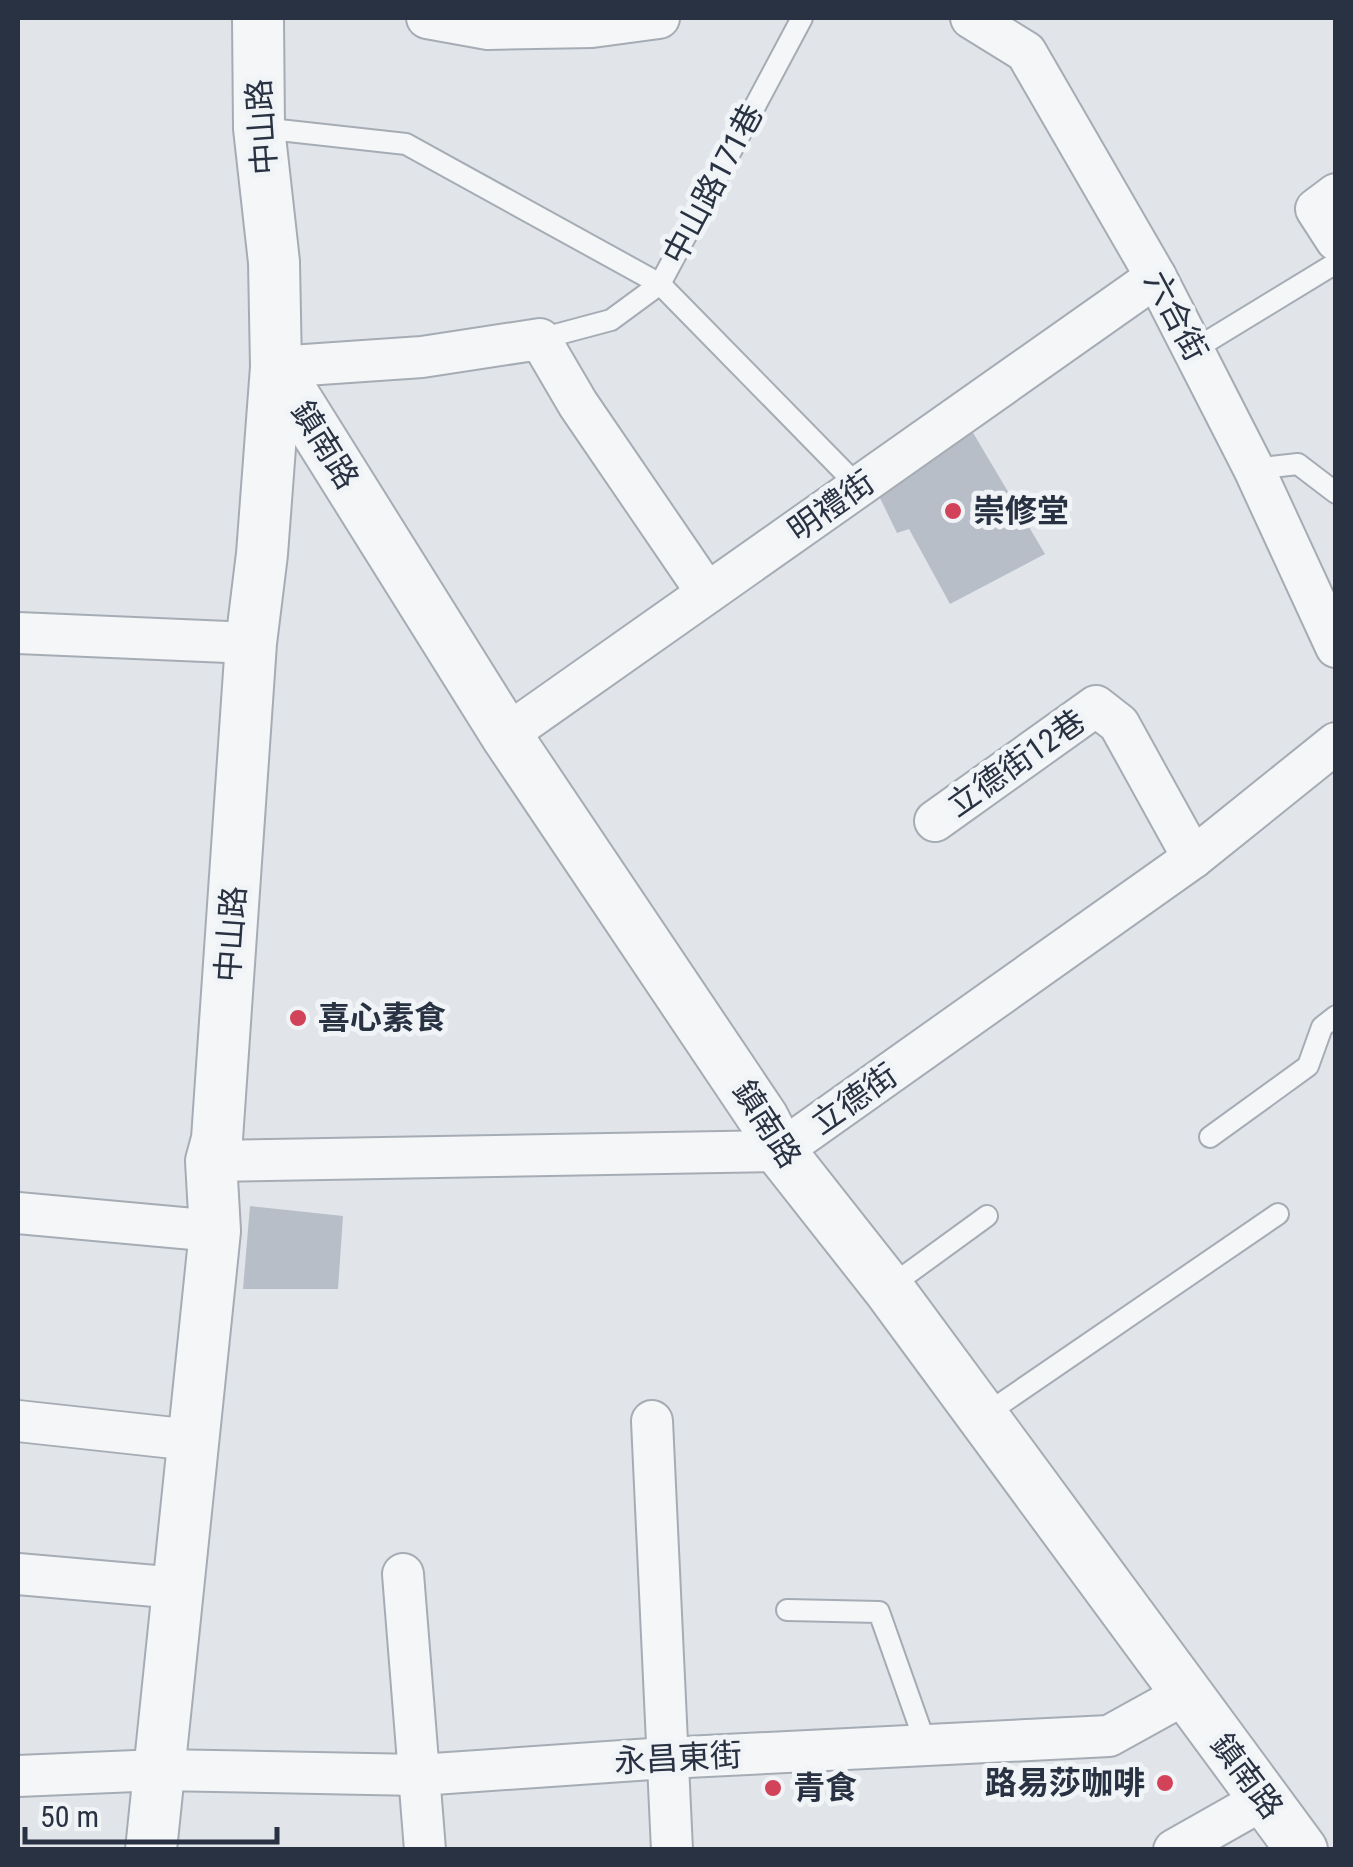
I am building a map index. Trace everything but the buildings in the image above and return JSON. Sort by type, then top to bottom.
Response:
[{"type":"street","name":"中山路","points":[[151,1850],[215,1232],[211,1161],[217,1139],[251,643],[276,367],[274,262],[259,128],[258,18]]},
{"type":"street","points":[[427,18],[488,29],[592,27],[659,18]]},
{"type":"street","name":"六合街","points":[[971,18],[1026,52],[1156,276],[1254,469],[1336,648]]},
{"type":"street","points":[[1336,194],[1316,209],[1336,240]]},
{"type":"street","name":"明禮街","points":[[506,734],[1156,276]]},
{"type":"street","points":[[540,340],[578,404],[708,593]]},
{"type":"street","name":"中山路171巷","points":[[276,367],[422,358],[540,340]]},
{"type":"street","name":"鎮南路","points":[[276,367],[506,734],[763,1118],[780,1151],[888,1288],[1302,1850]]},
{"type":"street","points":[[18,634],[251,643]]},
{"type":"street","name":"立德街12巷","points":[[935,820],[1096,706],[1119,724],[1193,858]]},
{"type":"street","name":"立德街","points":[[211,1161],[780,1151],[1193,858],[1336,743]]},
{"type":"street","points":[[18,1213],[215,1232]]},
{"type":"street","points":[[18,1421],[192,1440]]},
{"type":"street","points":[[652,1421],[672,1850]]},
{"type":"street","points":[[18,1574],[178,1588]]},
{"type":"street","points":[[404,1574],[425,1850]]},
{"type":"street","name":"永昌東街","points":[[18,1776],[160,1770],[418,1775],[1109,1736],[1185,1694]]},
{"type":"street","points":[[1174,1850],[1266,1798]]},
{"type":"lane","name":"中山路171巷","points":[[540,340],[611,320],[660,284],[802,18]]},
{"type":"lane","points":[[259,128],[406,144],[660,284],[858,486]]},
{"type":"lane","points":[[1195,350],[1336,263]]},
{"type":"lane","points":[[1254,469],[1298,464],[1336,492]]},
{"type":"lane","points":[[1210,1137],[1308,1066],[1322,1027],[1336,1016]]},
{"type":"lane","points":[[982,1416],[1278,1214]]},
{"type":"lane","points":[[888,1288],[987,1216]]},
{"type":"lane","points":[[787,1610],[879,1612],[926,1745]]},
{"type":"place","name":"崇修堂","points":[[953,511]]},
{"type":"place","name":"喜心素食","points":[[298,1018]]},
{"type":"place","name":"路易莎咖啡","points":[[1165,1783]]},
{"type":"place","name":"青食","points":[[773,1788]]}]
